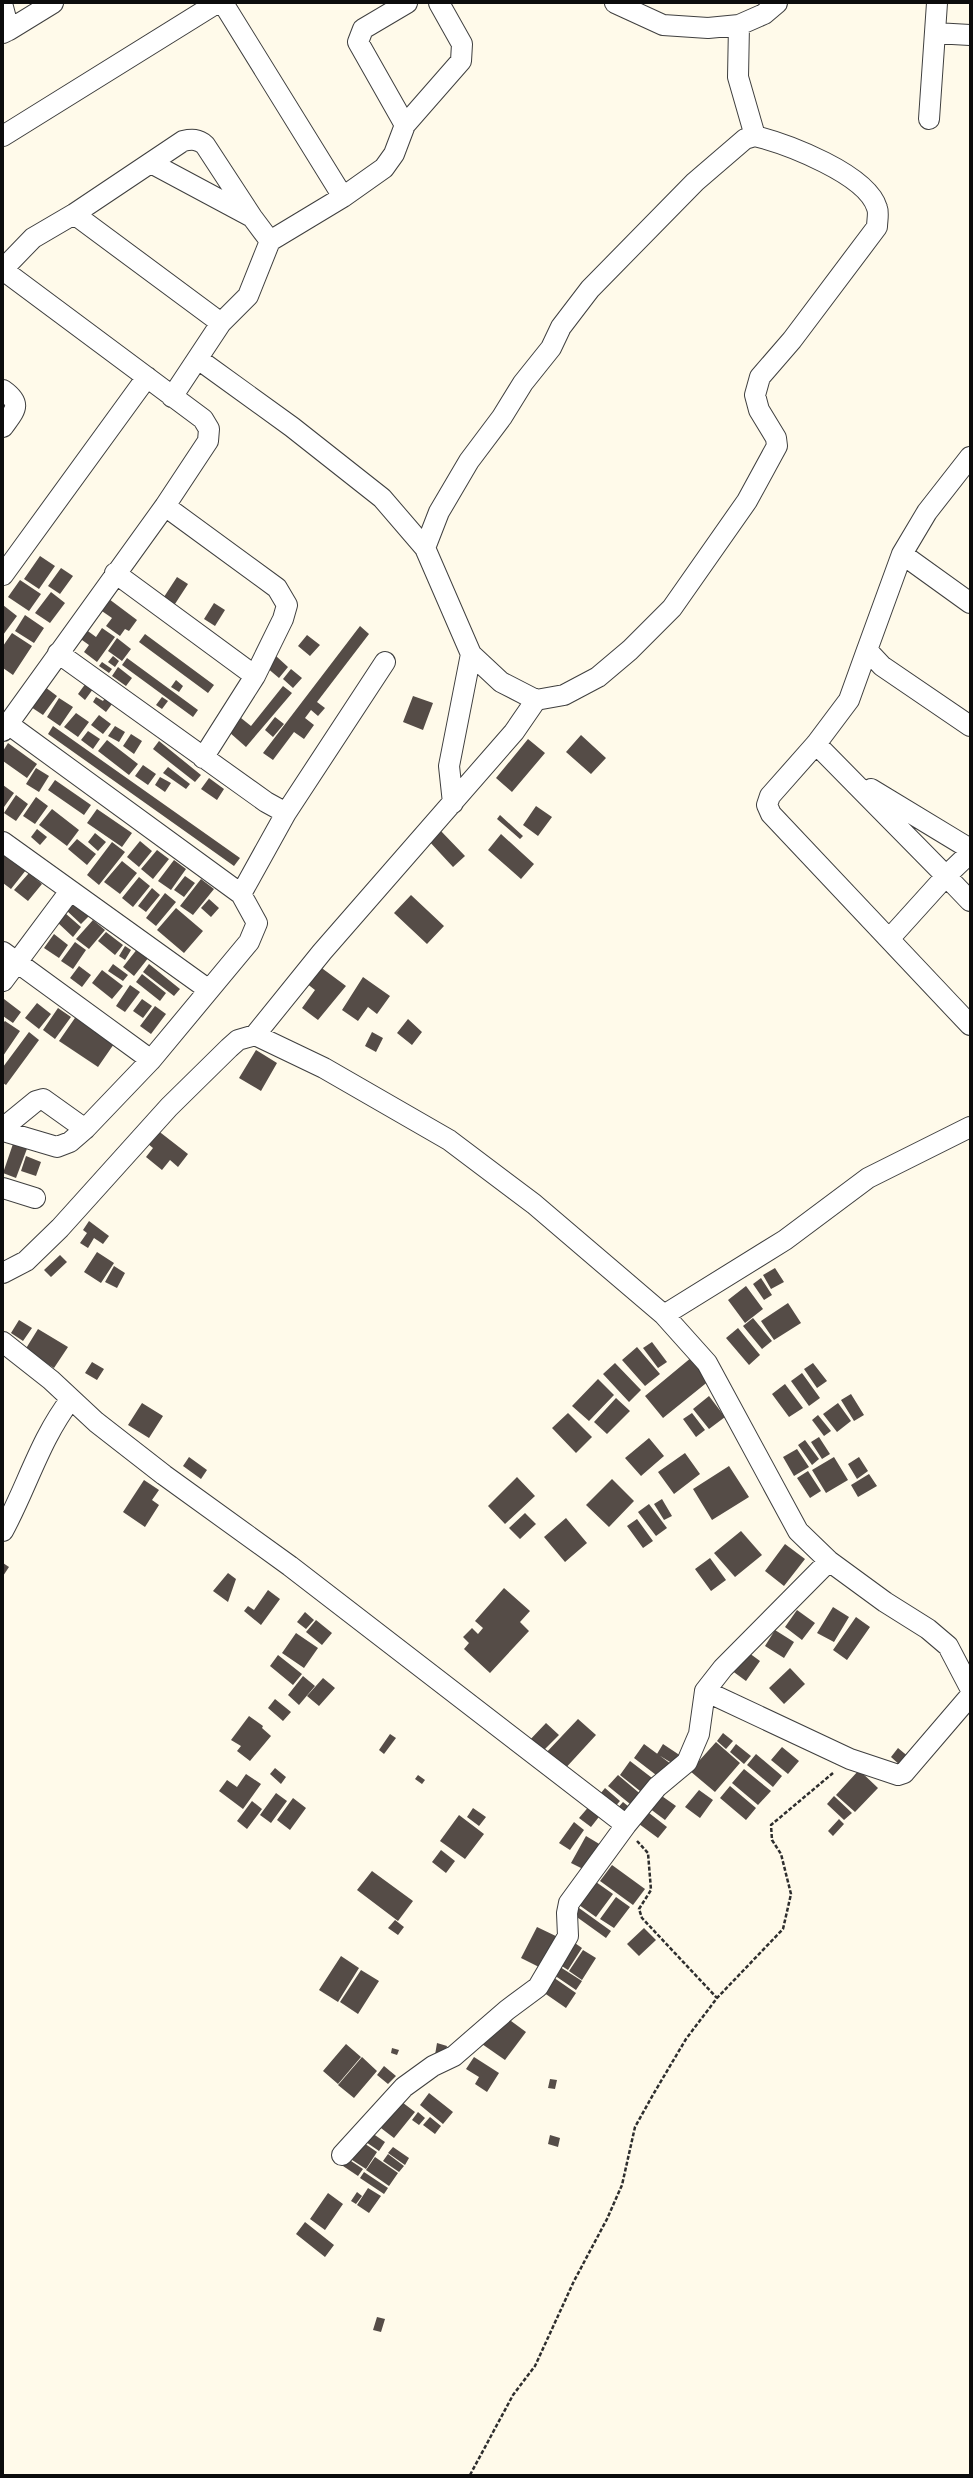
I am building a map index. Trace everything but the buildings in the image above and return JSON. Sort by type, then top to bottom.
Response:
[{"type":"street","points":[[3,8],[6,31],[53,3]]},
{"type":"street","points":[[3,136],[217,3]]},
{"type":"street","points":[[223,3],[343,198]]},
{"type":"street","points":[[405,125],[358,42],[359,35],[363,29],[407,3]]},
{"type":"street","points":[[172,397],[221,322],[248,296],[270,241],[343,198],[384,168],[394,154],[405,125],[461,61],[462,44],[439,3]]},
{"type":"street","points":[[615,3],[663,26],[708,28],[739,26],[764,14],[777,3]]},
{"type":"street","points":[[929,119],[937,3]]},
{"type":"street","points":[[739,26],[738,77],[755,136]]},
{"type":"street","points":[[935,33],[970,36]]},
{"type":"street","points":[[198,359],[292,427],[382,498],[425,548],[471,654],[501,682],[536,700],[564,695],[598,677],[630,650],[672,608],[747,501],[776,446],[776,438],[759,410],[755,395],[760,377],[792,340],[877,227],[878,209],[867,191],[849,177],[798,149],[755,136],[745,139],[695,182],[590,289],[561,327],[551,348],[523,383],[502,418],[469,462],[439,512],[425,548]]},
{"type":"street","points":[[3,1131],[57,1147],[70,1142],[85,1129],[151,1060],[255,933],[257,923],[255,916],[241,894],[6,728],[115,573],[165,506],[208,441],[209,429],[203,419],[3,269],[33,238],[74,214],[183,142],[199,141],[205,145],[252,217],[270,241]]},
{"type":"street","points":[[151,163],[252,217]]},
{"type":"street","points":[[74,214],[221,322]]},
{"type":"street","points":[[3,575],[147,377]]},
{"type":"street","points":[[3,390],[12,397],[16,403],[15,409],[3,427]]},
{"type":"street","points":[[970,457],[963,481],[927,512],[902,554],[849,700],[816,744],[770,796],[767,805],[771,814],[890,938],[970,1025]]},
{"type":"street","points":[[165,506],[278,588],[284,596],[287,605],[255,676],[203,758]]},
{"type":"street","points":[[902,554],[970,603]]},
{"type":"street","points":[[115,573],[255,676]]},
{"type":"street","points":[[867,650],[882,666],[970,726]]},
{"type":"street","points":[[58,653],[203,758],[266,802],[286,814]]},
{"type":"street","points":[[453,803],[449,766],[471,654]]},
{"type":"street","points":[[241,894],[286,814],[385,662]]},
{"type":"street","points":[[3,1273],[26,1261],[60,1228],[169,1107],[229,1048],[238,1040],[255,1035],[322,952],[514,732],[536,700]]},
{"type":"street","points":[[816,744],[970,901]]},
{"type":"street","points":[[846,774],[970,849]]},
{"type":"street","points":[[3,842],[209,990]]},
{"type":"street","points":[[890,938],[946,876],[970,853]]},
{"type":"street","points":[[3,981],[10,957],[70,891]]},
{"type":"street","points":[[10,957],[151,1060]]},
{"type":"street","points":[[255,1035],[324,1068],[449,1140],[534,1204],[664,1315],[707,1363],[798,1531],[829,1561],[885,1602],[928,1630],[948,1646],[970,1688]]},
{"type":"street","points":[[3,1128],[36,1101],[43,1099],[85,1129]]},
{"type":"street","points":[[664,1315],[785,1240],[868,1178],[970,1127]]},
{"type":"street","points":[[5,1194],[35,1198]]},
{"type":"street","points":[[3,1342],[71,1398],[96,1422],[164,1475],[290,1566],[625,1827]]},
{"type":"street","points":[[3,1530],[39,1450],[57,1417],[71,1398]]},
{"type":"street","points":[[342,2155],[404,2087],[433,2066],[454,2056],[507,2010],[538,1987],[568,1936],[567,1913],[569,1903],[625,1827],[657,1787],[686,1762],[699,1734],[706,1691],[723,1668],[829,1561]]},
{"type":"street","points":[[706,1691],[850,1759],[893,1774],[904,1774],[970,1696]]},
{"type":"path","points":[[470,2475],[513,2395],[535,2366],[574,2281],[607,2219],[622,2185],[635,2127],[686,2039],[716,1998],[783,1929],[791,1894],[781,1854],[772,1840],[771,1825],[850,1759]]},
{"type":"path","points":[[625,1827],[648,1853],[651,1890],[639,1909],[642,1918],[716,1998]]}]
